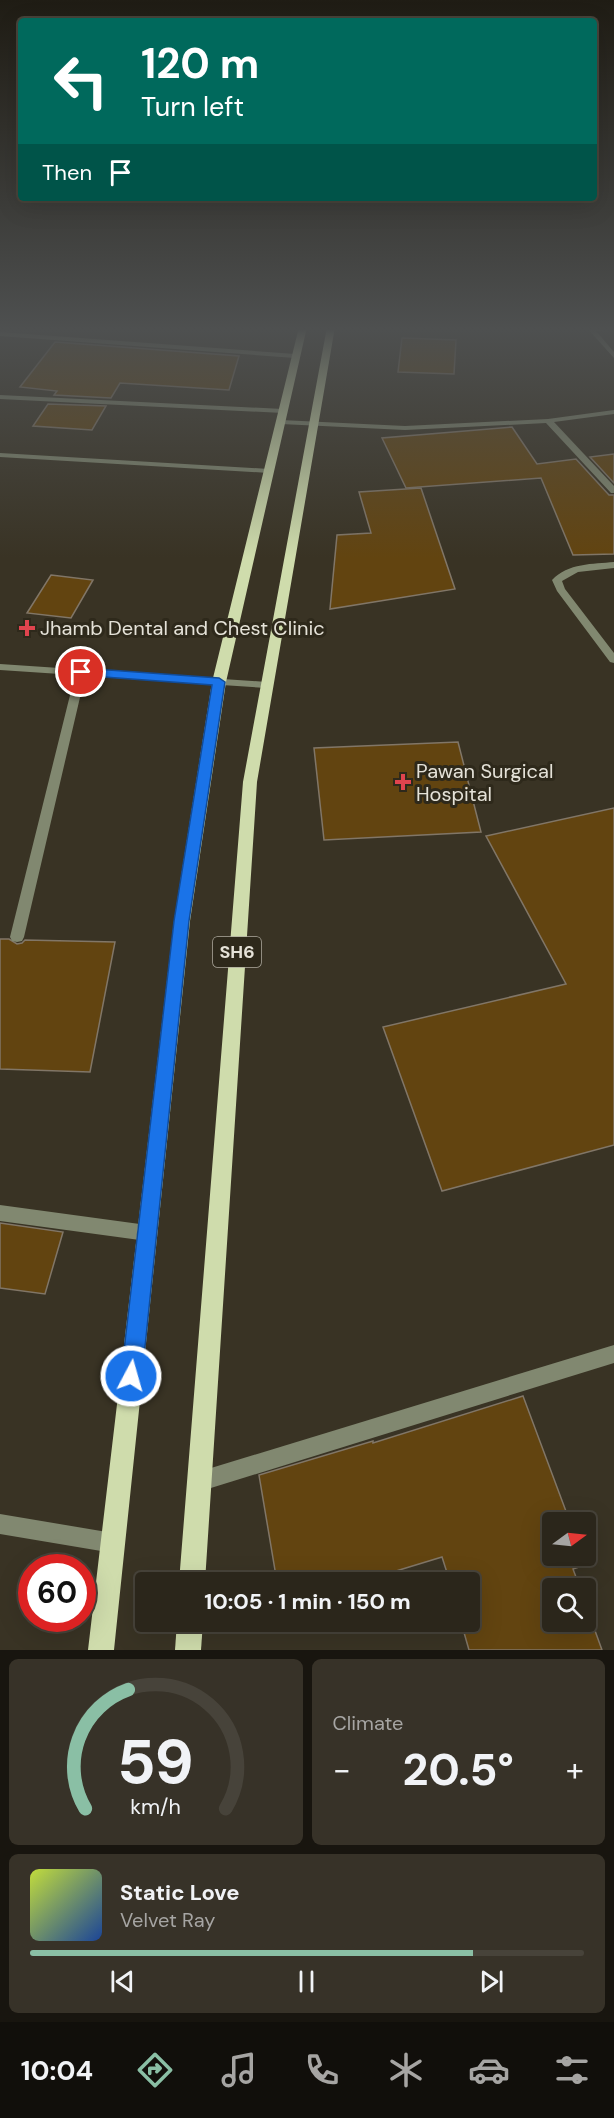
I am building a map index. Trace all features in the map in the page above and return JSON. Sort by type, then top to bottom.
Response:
[{"type":"main road","points":[[101,1650],[182,921],[219,682],[285,404]]},
{"type":"main road","name":"SH6","points":[[193,1572],[249,782],[318,404]]},
{"type":"main road","points":[[188,1650],[189,1632]]},
{"type":"street","points":[[99,404],[282,417],[314,424],[405,428],[548,421],[614,412]]},
{"type":"street","points":[[548,421],[614,491]]},
{"type":"street","points":[[0,455],[269,471]]},
{"type":"street","points":[[614,565],[573,571],[563,574],[557,580],[560,589],[614,660]]},
{"type":"street","points":[[0,667],[267,685]]},
{"type":"street","points":[[17,937],[81,672]]},
{"type":"street","points":[[0,1213],[147,1233]]},
{"type":"street","points":[[198,1482],[614,1354]]},
{"type":"street","points":[[0,1524],[112,1543]]},
{"type":"building","points":[[48,404],[106,406],[92,430],[33,426]]},
{"type":"building","points":[[512,427],[537,464],[576,459],[609,495],[614,495],[614,554],[573,555],[541,478],[406,488],[382,438]]},
{"type":"building","points":[[614,454],[614,483],[590,457]]},
{"type":"building","points":[[421,488],[455,589],[330,609],[337,535],[371,533],[359,492]]},
{"type":"building","points":[[51,575],[93,580],[71,618],[27,613]]},
{"type":"building","points":[[458,742],[481,832],[324,840],[314,748]]},
{"type":"building","points":[[614,808],[614,1145],[442,1191],[383,1027],[566,984],[486,836]]},
{"type":"building","points":[[0,939],[9,939],[17,944],[25,940],[115,942],[90,1072],[0,1069]]},
{"type":"building","points":[[0,1223],[63,1232],[45,1294],[0,1288]]},
{"type":"building","points":[[523,1396],[566,1512],[542,1512],[542,1566],[582,1566],[573,1569],[576,1578],[542,1578],[542,1632],[595,1632],[602,1650],[469,1650],[464,1632],[480,1632],[480,1572],[447,1572],[442,1557],[393,1572],[275,1572],[259,1475],[373,1441],[373,1443]]},
{"type":"place","name":"Jhamb Dental and Chest Clinic","points":[[27,628]]},
{"type":"place","name":"Pawan Surgical Hospital","points":[[403,782]]},
{"type":"route","points":[[81,672],[219,682],[182,921],[131,1376]]}]
